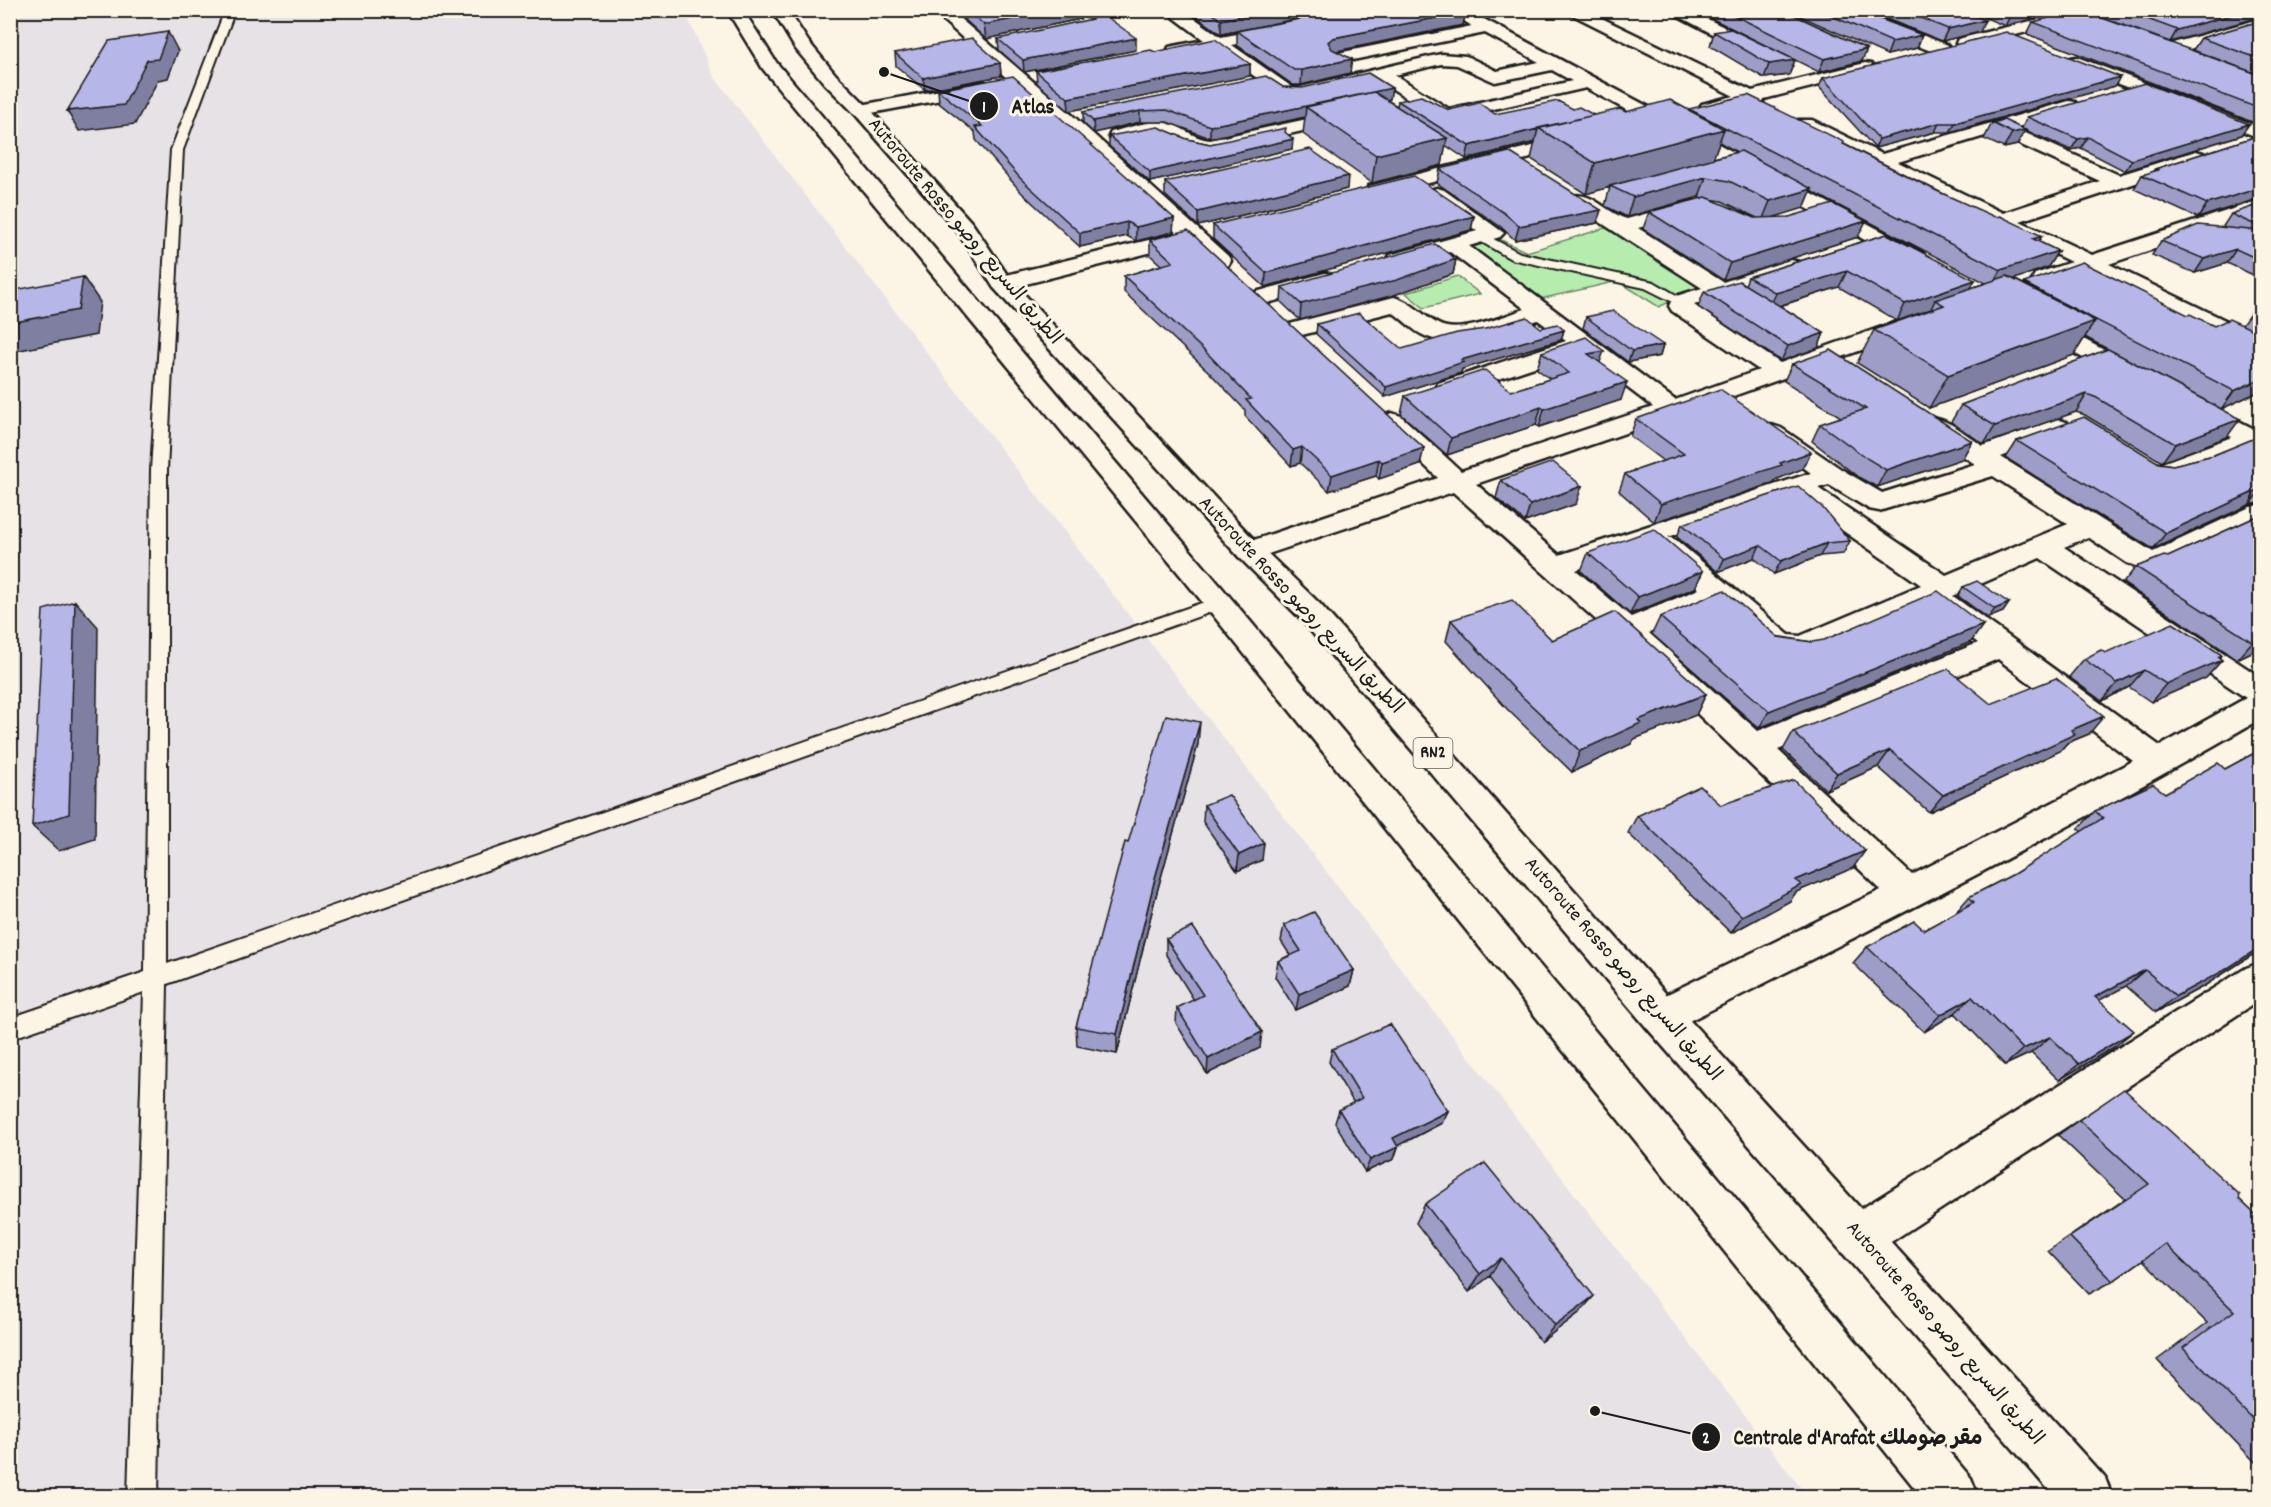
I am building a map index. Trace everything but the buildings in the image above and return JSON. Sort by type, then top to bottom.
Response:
[{"type":"main road","points":[[735,10],[769,65],[1219,603],[1953,1497]]},
{"type":"main road","name":"Autoroute Rosso الطريق السريع روصو","points":[[780,10],[801,44],[830,79],[861,110],[965,226],[1002,284],[1249,551],[1310,610],[1661,1016],[2087,1497]]},
{"type":"main road","points":[[940,10],[1145,191],[1311,346]]},
{"type":"main road","points":[[1172,10],[1220,42],[1281,88],[1294,92],[1450,59],[1460,60],[1495,76],[1555,64]]},
{"type":"main road","points":[[1454,10],[1929,266]]},
{"type":"main road","points":[[1571,10],[2260,346]]},
{"type":"main road","points":[[1675,10],[1767,55]]},
{"type":"main road","points":[[1840,10],[1942,49]]},
{"type":"main road","points":[[1908,57],[2005,33],[2069,13],[2096,10]]},
{"type":"main road","points":[[2069,13],[2107,27]]},
{"type":"main road","points":[[1974,22],[2036,45]]},
{"type":"main road","points":[[959,28],[982,24]]},
{"type":"main road","points":[[1164,53],[1291,29],[1293,24]]},
{"type":"main road","points":[[2169,50],[2260,24]]},
{"type":"main road","points":[[1338,58],[1486,28]]},
{"type":"main road","points":[[981,47],[1004,42]]},
{"type":"main road","points":[[2148,43],[2191,58]]},
{"type":"main road","points":[[1319,46],[1446,115]]},
{"type":"main road","points":[[2057,53],[2260,135]]},
{"type":"main road","points":[[1635,126],[1818,80],[1875,58]]},
{"type":"main road","points":[[1797,70],[1818,80]]},
{"type":"main road","points":[[861,110],[1041,76]]},
{"type":"main road","points":[[1248,83],[1269,79]]},
{"type":"main road","points":[[1418,122],[1590,82]]},
{"type":"main road","points":[[2107,96],[2140,86]]},
{"type":"main road","points":[[1398,105],[1421,100]]},
{"type":"main road","points":[[1880,161],[2085,102]]},
{"type":"main road","points":[[1089,142],[1158,128],[1169,129],[1196,145],[1210,146],[1284,123],[1363,112]]},
{"type":"main road","points":[[1065,119],[1088,115]]},
{"type":"main road","points":[[1284,123],[1305,147]]},
{"type":"main road","points":[[1997,127],[2118,182]]},
{"type":"main road","points":[[2239,144],[2260,135]]},
{"type":"main road","points":[[1362,190],[1416,180],[1590,138]]},
{"type":"main road","points":[[2001,220],[2217,151]]},
{"type":"main road","points":[[1445,156],[1462,168]]},
{"type":"main road","points":[[1510,157],[1530,169]]},
{"type":"main road","points":[[1710,168],[1733,162]]},
{"type":"main road","points":[[1374,267],[1493,233],[1416,180]]},
{"type":"main road","points":[[1145,191],[1168,186]]},
{"type":"main road","points":[[1559,188],[1719,289]]},
{"type":"main road","points":[[1579,200],[1586,202],[1609,195]]},
{"type":"main road","points":[[1617,224],[1627,225],[1699,205],[1714,207]]},
{"type":"main road","points":[[2022,286],[2260,206]]},
{"type":"main road","points":[[1795,220],[1826,211]]},
{"type":"main road","points":[[1002,284],[1215,230]]},
{"type":"main road","points":[[1857,247],[1880,240]]},
{"type":"main road","points":[[1454,245],[1670,408]]},
{"type":"main road","points":[[1776,371],[1684,310],[1680,306],[1681,302],[1811,261]]},
{"type":"main road","points":[[1260,298],[1340,276]]},
{"type":"main road","points":[[1294,330],[1394,304],[1406,309],[1430,330],[1457,336],[1542,311]]},
{"type":"main road","points":[[2019,314],[2157,388]]},
{"type":"main road","points":[[1249,551],[1716,394],[1934,317]]},
{"type":"main road","points":[[2226,329],[2252,321]]},
{"type":"main road","points":[[1584,343],[1380,410],[1456,482],[1556,567],[1755,746],[1909,895]]},
{"type":"main road","points":[[1824,355],[1851,373]]},
{"type":"main road","points":[[2065,368],[2097,356]]},
{"type":"main road","points":[[1716,394],[1878,503]]},
{"type":"main road","points":[[2176,398],[2257,440]]},
{"type":"main road","points":[[1958,409],[1917,415],[2089,526],[2137,556],[2153,563],[2260,513]]},
{"type":"main road","points":[[1840,516],[1988,461],[2063,425],[2075,422],[2082,427]]},
{"type":"main road","points":[[2138,462],[2157,472],[2168,471],[2257,440]]},
{"type":"main road","points":[[1556,567],[1651,533],[1832,474]]},
{"type":"main road","points":[[1796,486],[1938,590],[2001,646],[2159,763]]},
{"type":"main road","points":[[1651,533],[1781,644],[1802,647],[2089,526]]},
{"type":"main road","points":[[1661,1016],[1909,895],[2159,763],[2257,708],[2042,546]]},
{"type":"main road","points":[[1627,630],[1720,592]]},
{"type":"main road","points":[[1755,746],[2001,646]]},
{"type":"main road","points":[[1858,1237],[2118,1091],[2260,980]]},
{"type":"lane","points":[[143,1497],[156,979],[159,470],[177,150],[230,10]]},
{"type":"lane","points":[[1482,237],[1516,256],[1649,285],[1681,302]]},
{"type":"lane","points":[[10,1029],[1219,603]]},
{"type":"shaded area","points":[[10,11],[685,11],[713,75],[1807,1496],[11,1496]]},
{"type":"green space","points":[[1608,227],[1702,286],[1659,307],[1618,281],[1536,300],[1468,246],[1497,238],[1527,252]]},
{"type":"green space","points":[[1457,276],[1480,294],[1424,308],[1406,293]]},
{"type":"place","name":"Atlas","points":[[884,72]]},
{"type":"place","name":"Centrale d'Arafat مقر صوملك","points":[[1595,1411]]}]
